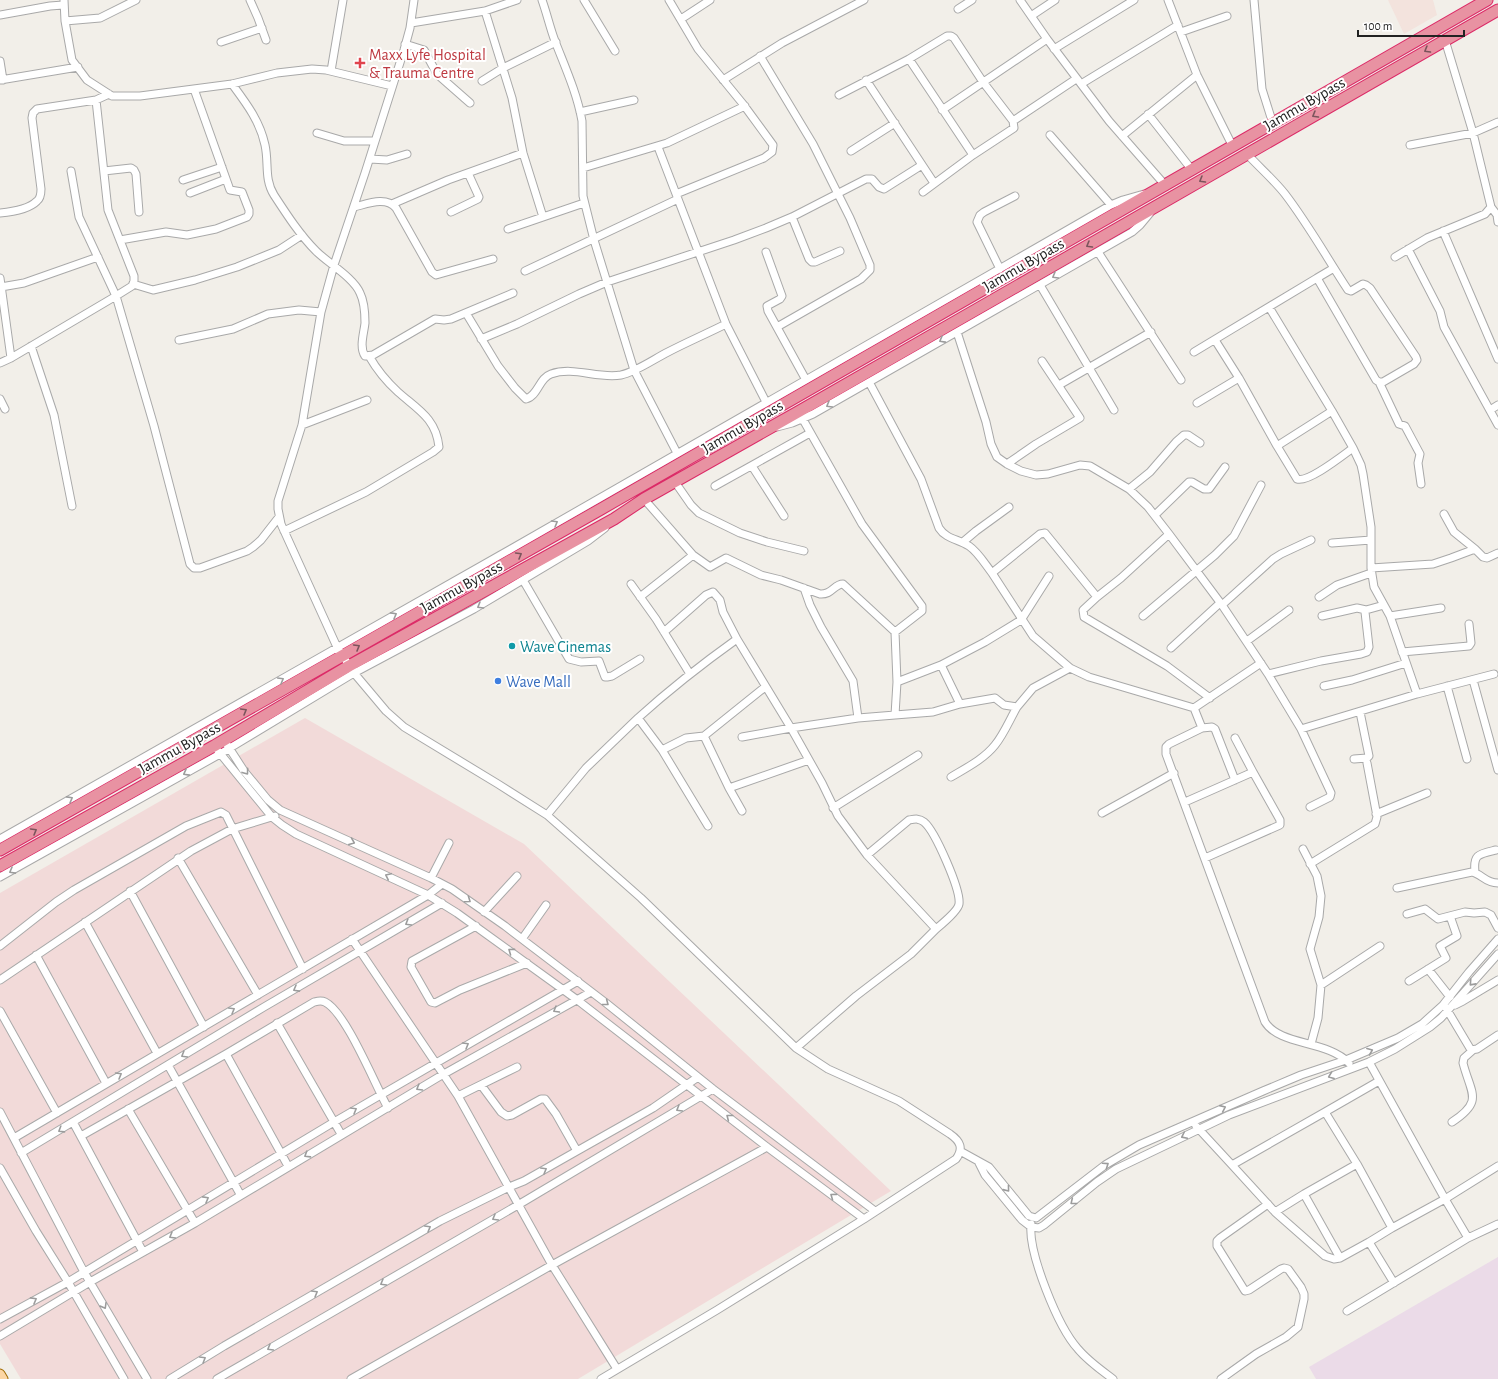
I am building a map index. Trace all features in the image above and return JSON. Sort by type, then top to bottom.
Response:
[{"type":"highway","name":"Jammu Bypass","points":[[0,850],[340,651],[601,509],[1487,0]]},
{"type":"highway","name":"Jammu Bypass","points":[[0,866],[217,750],[352,670],[614,519],[644,499],[770,428],[800,416],[1156,207],[1498,10]]},
{"type":"main road","points":[[0,1374],[3,1379]]},
{"type":"street","points":[[65,21],[100,18],[136,0]]},
{"type":"street","points":[[250,0],[266,40]]},
{"type":"street","points":[[331,71],[343,0]]},
{"type":"street","points":[[414,0],[411,23],[405,44],[370,160],[334,265],[321,312],[302,425],[278,501],[279,517],[284,531],[340,651],[352,670],[386,711],[404,727],[547,815],[641,898],[796,1048],[828,1069],[899,1101],[957,1140],[960,1151],[960,1154],[956,1159],[864,1219],[717,1310],[601,1379]]},
{"type":"street","points":[[411,23],[485,11],[496,3],[516,0]]},
{"type":"street","points":[[542,0],[582,120],[584,203],[594,240],[634,370],[677,453]]},
{"type":"street","points":[[584,0],[615,51]]},
{"type":"street","points":[[526,271],[594,240],[677,197],[758,161],[772,152],[773,145],[771,141],[698,48],[669,0]]},
{"type":"street","points":[[681,19],[710,0]]},
{"type":"street","points":[[723,80],[760,56],[802,32],[864,0]]},
{"type":"street","points":[[958,9],[972,0]]},
{"type":"street","points":[[1020,0],[1078,81],[1122,136],[1165,185]]},
{"type":"street","points":[[1031,16],[1054,0]]},
{"type":"street","points":[[1054,49],[1134,0]]},
{"type":"street","points":[[1168,0],[1198,75],[1233,147]]},
{"type":"street","points":[[1254,0],[1262,90],[1273,124]]},
{"type":"street","points":[[0,15],[50,6],[63,2],[72,60],[87,80],[109,94],[124,97],[232,84],[277,73],[312,69],[331,71],[392,86]]},
{"type":"street","points":[[485,11],[512,98],[523,153],[543,217]]},
{"type":"street","points":[[1181,32],[1227,16]]},
{"type":"street","points":[[1013,121],[1078,81],[1178,25]]},
{"type":"street","points":[[221,42],[262,28]]},
{"type":"street","points":[[839,95],[908,59],[947,36],[954,38],[983,82],[1015,125],[1013,130],[973,155],[923,192]]},
{"type":"street","points":[[942,110],[1047,39]]},
{"type":"street","points":[[1445,40],[1473,133],[1491,207],[1497,215],[1498,222]]},
{"type":"street","points":[[482,81],[503,68],[556,42]]},
{"type":"street","points":[[405,44],[424,50],[437,74],[470,103]]},
{"type":"street","points":[[760,56],[813,144],[838,193],[869,260],[870,270],[861,279],[777,327]]},
{"type":"street","points":[[908,59],[973,155]]},
{"type":"street","points":[[0,60],[1,80],[78,67]]},
{"type":"street","points":[[1122,136],[1198,75]]},
{"type":"street","points":[[866,80],[934,183]]},
{"type":"street","points":[[232,84],[256,118],[265,144],[267,172],[270,187],[289,218],[315,250],[334,265],[358,288],[361,294],[365,321],[362,348],[365,356],[369,356],[382,376],[428,418],[436,434],[438,447],[366,492],[284,531]]},
{"type":"street","points":[[120,240],[166,232],[187,235],[216,228],[247,217],[249,214],[249,210],[242,192],[230,190],[194,89]]},
{"type":"street","points":[[0,213],[21,209],[37,201],[40,196],[41,189],[32,118],[33,113],[38,109],[96,100],[109,94]]},
{"type":"street","points":[[0,363],[12,358],[116,296],[133,284],[134,276],[108,210],[96,100]]},
{"type":"street","points":[[580,112],[634,100]]},
{"type":"street","points":[[584,168],[658,147],[745,106]]},
{"type":"street","points":[[1148,114],[1192,170]]},
{"type":"street","points":[[1410,145],[1473,133],[1498,122]]},
{"type":"street","points":[[851,151],[895,123]]},
{"type":"street","points":[[317,133],[344,141],[375,141]]},
{"type":"street","points":[[1050,135],[1111,205]]},
{"type":"street","points":[[658,147],[726,324],[766,402]]},
{"type":"street","points":[[354,207],[381,202],[392,204],[468,173],[523,153]]},
{"type":"street","points":[[370,160],[387,160],[407,154]]},
{"type":"street","points":[[1248,154],[1285,194],[1349,291],[1352,291],[1362,284],[1368,286],[1416,357],[1416,362],[1414,364],[1383,382],[1379,382]]},
{"type":"street","points":[[482,339],[607,282],[734,240],[792,217],[868,179],[872,180],[884,189],[922,165]]},
{"type":"street","points":[[183,180],[222,167]]},
{"type":"street","points":[[104,171],[131,168],[134,170],[136,174],[139,212]]},
{"type":"street","points":[[71,171],[79,217],[116,296],[154,426],[190,564],[194,568],[200,568],[247,551],[261,540],[279,517]]},
{"type":"street","points":[[450,212],[478,199],[479,197],[468,173]]},
{"type":"street","points":[[190,193],[226,179]]},
{"type":"street","points":[[0,839],[340,651],[677,453],[1111,205],[1136,195],[1152,193]]},
{"type":"street","points":[[1000,269],[977,222],[980,215],[984,212],[1015,196]]},
{"type":"street","points":[[508,229],[584,203]]},
{"type":"street","points":[[392,204],[396,208],[432,272],[436,275],[493,260]]},
{"type":"street","points":[[895,632],[922,611],[922,606],[862,524],[800,416],[813,414],[1098,252],[1132,232],[1156,207]]},
{"type":"street","points":[[1396,257],[1408,249],[1443,232],[1485,214],[1491,207]]},
{"type":"street","points":[[792,217],[809,259],[812,262],[840,251]]},
{"type":"street","points":[[1443,232],[1498,359]]},
{"type":"street","points":[[133,284],[153,290],[195,280],[237,267],[279,250],[302,235]]},
{"type":"street","points":[[1408,249],[1440,311],[1444,327],[1498,425]]},
{"type":"street","points":[[766,252],[782,296],[780,299],[769,304],[767,308],[806,380]]},
{"type":"street","points":[[1098,252],[1181,380]]},
{"type":"street","points":[[1,287],[24,284],[98,257]]},
{"type":"street","points":[[1194,352],[1334,268]]},
{"type":"street","points":[[0,278],[3,317],[12,358]]},
{"type":"street","points":[[1317,278],[1376,380],[1379,382],[1400,424],[1405,426],[1420,454],[1418,463],[1421,484]]},
{"type":"street","points":[[1040,285],[1114,410]]},
{"type":"street","points":[[369,356],[435,319],[447,320],[466,314],[513,293]]},
{"type":"street","points":[[1269,307],[1332,411],[1361,465],[1371,527],[1371,570],[1374,587],[1390,616],[1417,694]]},
{"type":"street","points":[[179,340],[233,328],[268,314],[299,310],[321,312]]},
{"type":"street","points":[[466,314],[498,366],[515,388],[526,399],[530,398],[550,374],[570,371],[620,375],[634,370],[677,347],[726,324]]},
{"type":"street","points":[[957,332],[986,422],[994,453],[997,457],[1021,472],[1036,475],[1048,474],[1080,465],[1085,465],[1096,469],[1129,489],[1155,515],[1170,534],[1247,641],[1301,730],[1331,793],[1330,797],[1310,807]]},
{"type":"street","points":[[1058,385],[1150,332]]},
{"type":"street","points":[[1215,340],[1239,378],[1297,479],[1300,480],[1308,478],[1353,448]]},
{"type":"street","points":[[31,346],[54,414],[72,506]]},
{"type":"street","points":[[1007,464],[1036,444],[1080,418],[1042,361]]},
{"type":"street","points":[[1197,403],[1239,378]]},
{"type":"street","points":[[869,382],[921,479],[939,528],[950,538],[963,542],[974,550],[992,573],[1021,620],[1037,640],[1070,668],[1089,677],[1194,708],[1261,663]]},
{"type":"street","points":[[0,399],[5,409]]},
{"type":"street","points":[[302,425],[367,400]]},
{"type":"street","points":[[1490,410],[1498,405]]},
{"type":"street","points":[[1277,446],[1332,411]]},
{"type":"street","points":[[714,486],[810,433]]},
{"type":"street","points":[[1129,489],[1150,472],[1183,436],[1188,435],[1200,443]]},
{"type":"street","points":[[752,466],[784,516]]},
{"type":"street","points":[[1155,515],[1189,482],[1192,482],[1204,489],[1209,489],[1225,467]]},
{"type":"street","points":[[675,482],[691,505],[699,513],[740,533],[767,542],[804,551]]},
{"type":"street","points":[[1143,616],[1215,555],[1234,536],[1261,484]]},
{"type":"street","points":[[644,499],[693,555],[708,567],[712,567],[726,558],[761,575],[781,580],[820,594],[827,594],[839,584],[843,584],[895,632],[897,682],[895,715]]},
{"type":"street","points":[[963,542],[1009,507]]},
{"type":"street","points":[[1444,514],[1454,532],[1485,558],[1498,553]]},
{"type":"street","points":[[352,670],[474,609],[597,536],[614,519]]},
{"type":"street","points":[[992,573],[1040,534],[1045,533],[1097,597]]},
{"type":"street","points":[[1170,534],[1083,610],[1084,617],[1167,666],[1210,698]]},
{"type":"street","points":[[1171,648],[1277,556],[1311,540]]},
{"type":"street","points":[[1332,543],[1371,540]]},
{"type":"street","points":[[1319,597],[1337,585],[1371,570],[1433,564],[1475,549]]},
{"type":"street","points":[[640,597],[693,555]]},
{"type":"street","points":[[897,682],[941,665],[985,642],[1021,620],[1049,576]]},
{"type":"street","points":[[523,580],[570,659],[581,662],[599,661],[605,677],[609,677],[640,659]]},
{"type":"street","points":[[631,584],[664,632],[690,674]]},
{"type":"street","points":[[804,588],[821,627],[853,681],[858,718]]},
{"type":"street","points":[[664,632],[706,594],[712,592],[715,593],[720,600],[723,612],[737,639],[822,782],[833,808],[867,855],[936,929]]},
{"type":"street","points":[[1322,616],[1357,608],[1366,610],[1384,605]]},
{"type":"street","points":[[1390,616],[1441,608]]},
{"type":"street","points":[[1247,641],[1289,610]]},
{"type":"street","points":[[1268,674],[1367,652],[1369,647],[1365,614],[1366,610]]},
{"type":"street","points":[[1402,652],[1468,646],[1471,643],[1469,624]]},
{"type":"street","points":[[547,815],[586,768],[638,718],[710,657],[737,639]]},
{"type":"street","points":[[1324,686],[1358,678],[1406,663]]},
{"type":"street","points":[[941,665],[960,704]]},
{"type":"street","points":[[951,777],[989,752],[995,745],[1017,707],[1033,688],[1070,668]]},
{"type":"street","points":[[1301,730],[1417,694],[1494,674]]},
{"type":"street","points":[[1473,680],[1498,770]]},
{"type":"street","points":[[1447,686],[1467,759]]},
{"type":"street","points":[[662,750],[686,738],[704,736],[765,687]]},
{"type":"street","points":[[742,737],[858,718],[928,713],[960,704],[995,698],[1004,705],[1017,707]]},
{"type":"street","points":[[1194,708],[1202,728]]},
{"type":"street","points":[[1354,760],[1367,758],[1369,756],[1360,712]]},
{"type":"street","points":[[638,718],[662,750],[708,826]]},
{"type":"street","points":[[1235,780],[1215,729],[1212,727],[1202,728],[1169,744],[1166,747],[1166,754],[1265,1022],[1276,1034],[1332,1050],[1346,1060],[1353,1068]]},
{"type":"street","points":[[704,736],[729,788],[742,811]]},
{"type":"street","points":[[1205,858],[1280,826],[1280,820],[1235,738]]},
{"type":"street","points":[[227,744],[244,771],[268,800],[280,810],[431,878],[484,912],[522,938],[713,1089],[875,1211]]},
{"type":"street","points":[[0,877],[217,750],[272,817],[282,825],[296,834],[428,895],[476,926],[563,989],[767,1147],[864,1219]]},
{"type":"street","points":[[833,808],[918,755]]},
{"type":"street","points":[[729,788],[809,760]]},
{"type":"street","points":[[1310,864],[1373,826],[1376,821],[1367,764]]},
{"type":"street","points":[[1185,802],[1254,772]]},
{"type":"street","points":[[1102,813],[1174,773]]},
{"type":"street","points":[[1376,814],[1427,794]]},
{"type":"street","points":[[0,946],[56,902],[74,890],[186,826],[221,812],[226,815],[303,969]]},
{"type":"street","points":[[0,980],[191,850],[232,829],[286,813]]},
{"type":"street","points":[[796,1048],[856,996],[911,954],[957,908],[959,898],[945,859],[928,827],[923,821],[915,819],[909,820],[867,855]]},
{"type":"street","points":[[431,878],[449,843]]},
{"type":"street","points":[[1303,849],[1317,876],[1321,896],[1319,917],[1310,949],[1321,985],[1318,1018],[1311,1044]]},
{"type":"street","points":[[1475,872],[1475,859],[1484,853],[1496,850]]},
{"type":"street","points":[[178,858],[258,995]]},
{"type":"street","points":[[1397,888],[1472,872],[1475,872],[1489,882],[1498,883]]},
{"type":"street","points":[[484,912],[517,876]]},
{"type":"street","points":[[14,1138],[428,895],[442,884]]},
{"type":"street","points":[[130,891],[204,1027]]},
{"type":"street","points":[[21,1153],[442,903]]},
{"type":"street","points":[[522,938],[546,905]]},
{"type":"street","points":[[1407,914],[1425,909],[1438,919],[1465,912],[1485,912],[1491,915],[1498,928]]},
{"type":"street","points":[[1409,981],[1446,958],[1440,948],[1440,945],[1457,937],[1450,916]]},
{"type":"street","points":[[85,922],[157,1053]]},
{"type":"street","points":[[476,926],[412,961],[411,967],[431,1002],[435,1003],[466,988],[527,963]]},
{"type":"street","points":[[352,939],[458,1096],[552,1265],[617,1369]]},
{"type":"street","points":[[960,1151],[989,1167],[1027,1214],[1032,1218],[1036,1218],[1087,1179],[1139,1145],[1282,1083],[1346,1060],[1398,1038],[1422,1024],[1443,1005],[1498,939]]},
{"type":"street","points":[[1321,985],[1380,946]]},
{"type":"street","points":[[980,1162],[985,1175],[1022,1220],[1031,1227],[1039,1228],[1044,1226],[1116,1169],[1229,1115],[1384,1055],[1430,1027],[1451,1008],[1498,954]]},
{"type":"street","points":[[36,955],[106,1083]]},
{"type":"street","points":[[1428,969],[1450,996]]},
{"type":"street","points":[[1451,1008],[1498,980]]},
{"type":"street","points":[[0,1319],[68,1282],[187,1209],[234,1183],[334,1122],[578,981]]},
{"type":"street","points":[[0,1336],[195,1222],[341,1134],[388,1108],[442,1074],[591,992]]},
{"type":"street","points":[[81,1136],[178,1082],[314,1002],[324,1001],[340,1014],[388,1108]]},
{"type":"street","points":[[1443,1005],[1451,1008],[1469,1048],[1473,1050]]},
{"type":"street","points":[[0,1011],[57,1113]]},
{"type":"street","points":[[277,1023],[341,1134]]},
{"type":"street","points":[[1452,1122],[1467,1110],[1473,1102],[1463,1063],[1464,1058],[1473,1050],[1477,1049],[1498,1035]]},
{"type":"street","points":[[226,1054],[288,1166]]},
{"type":"street","points":[[1369,1062],[1445,1200],[1468,1238]]},
{"type":"street","points":[[168,1065],[240,1194]]},
{"type":"street","points":[[458,1096],[517,1067]]},
{"type":"street","points":[[170,1379],[224,1346],[440,1221],[508,1187],[524,1181],[653,1108],[698,1077]]},
{"type":"street","points":[[1232,1165],[1379,1081]]},
{"type":"street","points":[[1282,1083],[1288,1093]]},
{"type":"street","points":[[481,1085],[501,1112],[507,1116],[512,1115],[541,1099],[545,1099],[556,1114],[577,1151]]},
{"type":"street","points":[[217,1379],[518,1205],[713,1089]]},
{"type":"street","points":[[128,1109],[195,1222]]},
{"type":"street","points":[[0,1112],[84,1272],[147,1379]]},
{"type":"street","points":[[1325,1112],[1357,1164],[1392,1228]]},
{"type":"street","points":[[73,1122],[143,1252]]},
{"type":"street","points":[[1192,1122],[1232,1165],[1263,1207],[1275,1212],[1325,1256],[1334,1259],[1340,1258],[1445,1200],[1498,1166]]},
{"type":"street","points":[[350,1379],[552,1265],[767,1147]]},
{"type":"street","points":[[1275,1212],[1357,1164]]},
{"type":"street","points":[[0,1168],[124,1379]]},
{"type":"street","points":[[1304,1194],[1340,1258]]},
{"type":"street","points":[[1221,1379],[1256,1354],[1291,1334],[1298,1327],[1304,1299],[1301,1287],[1288,1269],[1284,1268],[1245,1291],[1218,1249],[1217,1243],[1220,1238],[1263,1207]]},
{"type":"street","points":[[1032,1218],[1031,1227],[1033,1244],[1039,1269],[1061,1324],[1078,1350],[1113,1379]]},
{"type":"street","points":[[1347,1311],[1468,1238],[1498,1224]]},
{"type":"street","points":[[1369,1242],[1394,1283]]},
{"type":"shaded area","points":[[1388,0],[1433,0],[1437,15],[1404,34]]},
{"type":"shaded area","points":[[305,718],[524,844],[891,1191],[578,1379],[21,1379],[0,1344],[0,893]]},
{"type":"shaded area","points":[[1498,1257],[1498,1379],[1316,1379],[1309,1367]]},
{"type":"place","name":"Maxx Lyfe Hospital & Trauma Centre","points":[[360,63]]},
{"type":"place","name":"Wave Cinemas","points":[[512,646]]},
{"type":"place","name":"Wave Mall","points":[[498,681]]}]
